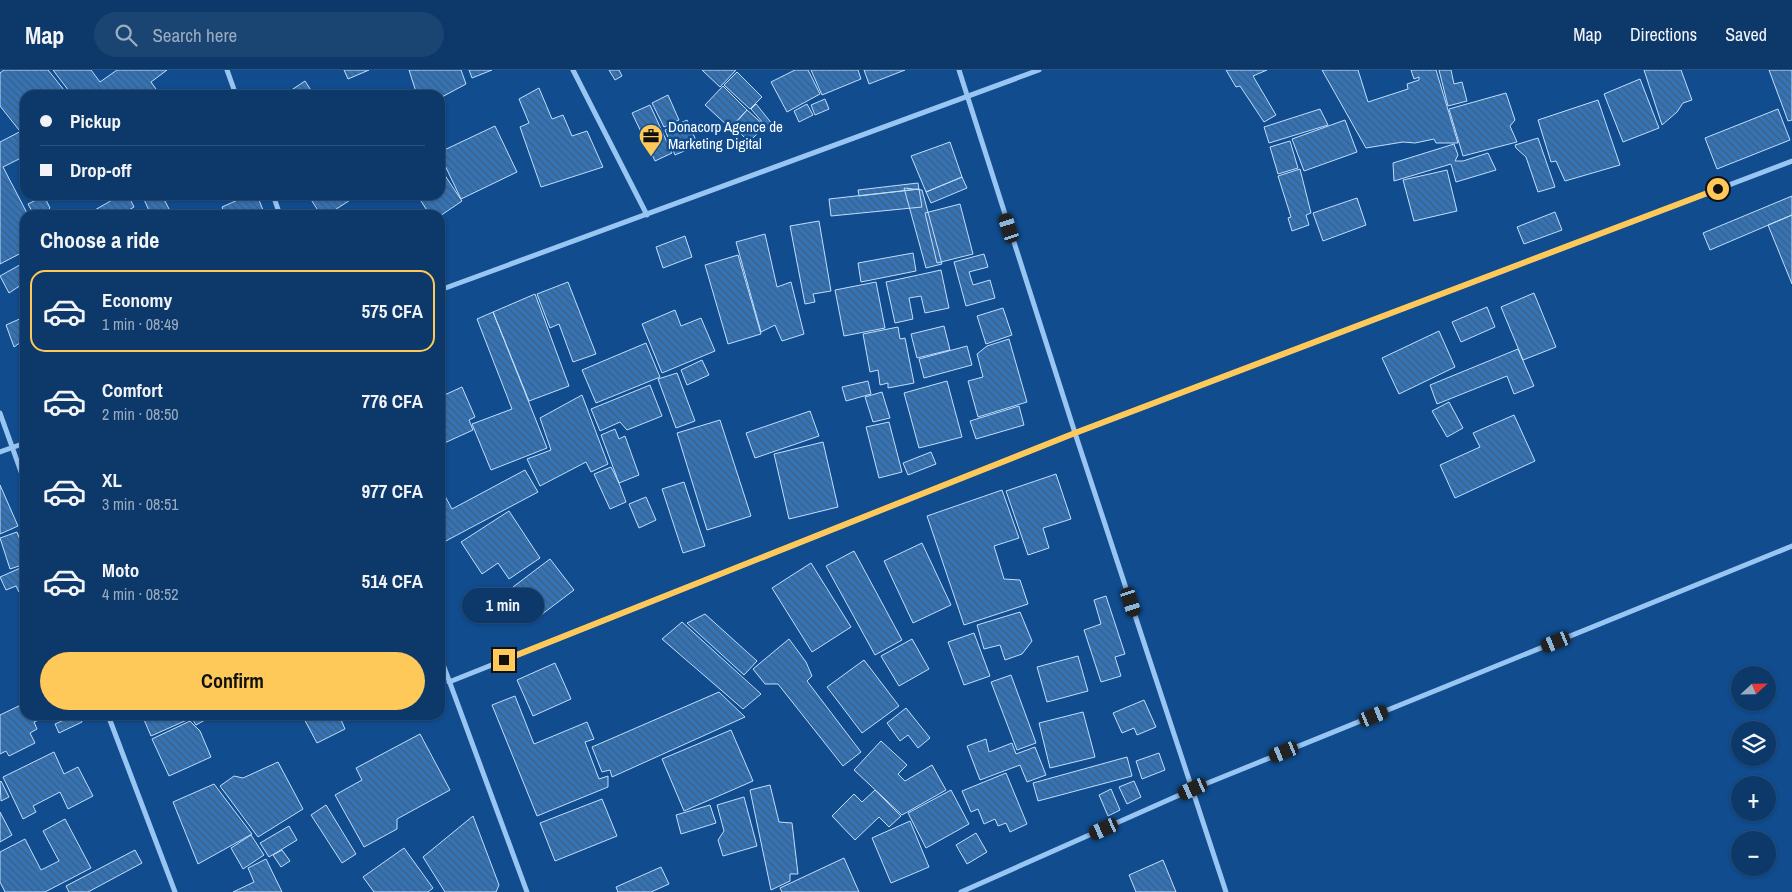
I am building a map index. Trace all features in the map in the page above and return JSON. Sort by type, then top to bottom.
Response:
[{"type":"street","points":[[227,70],[234,90]]},
{"type":"street","points":[[573,70],[647,215]]},
{"type":"street","points":[[959,70],[1075,433],[1226,892]]},
{"type":"street","points":[[445,288],[1039,70]]},
{"type":"street","points":[[449,682],[1075,433],[1792,161]]},
{"type":"street","points":[[0,413],[20,470]]},
{"type":"street","points":[[0,452],[20,445]]},
{"type":"street","points":[[961,892],[1193,789],[1792,546]]},
{"type":"street","points":[[445,670],[527,892]]},
{"type":"street","points":[[110,720],[175,892]]},
{"type":"building","points":[[4,70],[48,70],[64,90],[20,90],[20,131],[0,106],[0,73]]},
{"type":"building","points":[[53,70],[91,70],[100,82],[117,70],[167,70],[151,82],[156,89],[155,90],[68,90]]},
{"type":"building","points":[[344,70],[369,70],[348,79]]},
{"type":"building","points":[[409,70],[461,70],[466,84],[445,95],[445,90],[415,90]]},
{"type":"building","points":[[469,70],[492,70],[472,78]]},
{"type":"building","points":[[609,70],[619,70],[622,76],[615,80]]},
{"type":"building","points":[[702,70],[736,70],[720,87]]},
{"type":"building","points":[[795,70],[808,70],[820,94],[787,112],[771,82]]},
{"type":"building","points":[[811,70],[858,70],[861,79],[822,95]]},
{"type":"building","points":[[864,70],[905,70],[869,84]]},
{"type":"building","points":[[1226,70],[1267,70],[1253,76],[1276,115],[1264,122],[1240,86],[1236,87]]},
{"type":"building","points":[[1322,70],[1358,70],[1368,102],[1408,89],[1407,84],[1419,80],[1419,77],[1414,79],[1411,70],[1436,70],[1458,143],[1436,143],[1434,139],[1366,148]]},
{"type":"building","points":[[1439,70],[1451,70],[1454,84],[1462,82],[1467,101],[1448,106]]},
{"type":"building","points":[[1644,70],[1681,70],[1692,100],[1683,103],[1677,112],[1662,125]]},
{"type":"building","points":[[1769,70],[1792,70],[1792,120],[1788,121]]},
{"type":"building","points":[[737,72],[762,97],[750,109],[724,85]]},
{"type":"building","points":[[1640,79],[1659,128],[1623,142],[1604,94]]},
{"type":"building","points":[[305,81],[311,90],[292,90]]},
{"type":"building","points":[[723,86],[747,110],[730,128],[705,105]]},
{"type":"building","points":[[539,88],[552,119],[563,115],[572,136],[587,131],[603,167],[541,187],[520,127],[529,123],[519,99]]},
{"type":"building","points":[[1506,93],[1515,120],[1510,126],[1517,142],[1463,156],[1449,109]]},
{"type":"building","points":[[668,95],[679,120],[664,127],[652,103]]},
{"type":"building","points":[[825,99],[829,109],[815,115],[811,105]]},
{"type":"building","points":[[1598,100],[1620,165],[1565,181],[1556,161],[1551,162],[1538,120]]},
{"type":"building","points":[[756,104],[773,125],[770,131],[751,109]]},
{"type":"building","points":[[807,104],[813,115],[799,122],[794,111]]},
{"type":"building","points":[[650,105],[672,153],[655,161],[632,113]]},
{"type":"building","points":[[1320,109],[1328,125],[1269,143],[1264,127]]},
{"type":"building","points":[[1778,109],[1790,140],[1717,169],[1705,138]]},
{"type":"building","points":[[747,110],[765,126],[749,142],[733,126]]},
{"type":"building","points":[[687,120],[698,145],[675,155],[665,130]]},
{"type":"building","points":[[1345,120],[1357,152],[1304,171],[1292,139]]},
{"type":"building","points":[[495,126],[517,172],[461,199],[445,165],[445,150]]},
{"type":"building","points":[[20,132],[20,158],[3,167],[25,210],[20,210],[20,254],[0,264],[0,142]]},
{"type":"building","points":[[1538,138],[1555,187],[1538,192],[1526,157],[1515,145]]},
{"type":"building","points":[[1290,141],[1298,168],[1278,174],[1270,147]]},
{"type":"building","points":[[950,142],[962,177],[926,192],[911,156]]},
{"type":"building","points":[[1454,144],[1458,155],[1455,161],[1463,161],[1488,153],[1496,170],[1456,182],[1451,164],[1394,181],[1393,163]]},
{"type":"building","points":[[1300,169],[1311,213],[1306,215],[1309,225],[1292,231],[1288,218],[1291,217],[1278,176]]},
{"type":"building","points":[[1447,170],[1457,211],[1414,221],[1403,180]]},
{"type":"building","points":[[445,176],[462,201],[445,213],[445,210],[427,210],[420,200],[445,200]]},
{"type":"building","points":[[962,177],[967,188],[931,203],[926,192]]},
{"type":"building","points":[[918,183],[919,189],[859,196],[858,190]]},
{"type":"building","points":[[904,188],[922,190],[942,264],[926,268]]},
{"type":"building","points":[[919,189],[922,207],[831,216],[829,199]]},
{"type":"building","points":[[1792,196],[1792,215],[1710,250],[1703,233]]},
{"type":"building","points":[[1357,198],[1366,225],[1323,241],[1313,213]]},
{"type":"building","points":[[36,200],[46,200],[50,208],[48,210],[31,210],[28,204]]},
{"type":"building","points":[[112,200],[130,200],[134,207],[129,210],[95,210]]},
{"type":"building","points":[[144,200],[164,200],[170,210],[149,210]]},
{"type":"building","points":[[238,200],[259,200],[263,210],[223,210],[222,207]]},
{"type":"building","points":[[311,200],[350,200],[335,210],[318,210]]},
{"type":"building","points":[[960,204],[973,254],[937,263],[925,213]]},
{"type":"building","points":[[1555,212],[1562,230],[1524,244],[1517,227]]},
{"type":"building","points":[[1792,215],[1792,284],[1768,225]]},
{"type":"building","points":[[819,221],[831,291],[813,294],[815,302],[805,304],[790,226]]},
{"type":"building","points":[[765,234],[777,287],[791,282],[804,334],[782,341],[775,325],[761,332],[736,242]]},
{"type":"building","points":[[685,236],[692,257],[663,268],[656,247]]},
{"type":"building","points":[[913,253],[916,271],[861,282],[858,263]]},
{"type":"building","points":[[984,254],[988,267],[969,272],[973,285],[990,280],[995,298],[966,306],[954,262]]},
{"type":"building","points":[[738,255],[761,334],[728,344],[705,265]]},
{"type":"building","points":[[20,265],[20,286],[9,293],[0,276]]},
{"type":"building","points":[[941,270],[949,308],[925,313],[921,296],[909,298],[913,319],[895,323],[886,282]]},
{"type":"building","points":[[568,282],[596,354],[573,362],[559,324],[550,328],[537,294]]},
{"type":"building","points":[[876,282],[885,328],[844,336],[835,290]]},
{"type":"building","points":[[1534,293],[1556,347],[1523,360],[1501,307]]},
{"type":"building","points":[[535,294],[569,386],[529,401],[493,312]]},
{"type":"building","points":[[1487,307],[1495,327],[1461,342],[1452,322]]},
{"type":"building","points":[[1003,308],[1012,335],[986,344],[977,316]]},
{"type":"building","points":[[675,310],[681,326],[701,318],[715,351],[662,373],[642,324]]},
{"type":"building","points":[[493,312],[547,448],[491,470],[472,424],[512,409],[477,319]]},
{"type":"building","points":[[20,319],[20,343],[14,347],[6,325]]},
{"type":"building","points":[[944,326],[950,350],[917,358],[911,334]]},
{"type":"building","points":[[898,327],[900,339],[905,338],[914,383],[888,388],[888,383],[880,385],[878,370],[870,372],[863,334]]},
{"type":"building","points":[[1439,331],[1455,367],[1399,394],[1382,358]]},
{"type":"building","points":[[1009,339],[1027,402],[978,417],[968,381],[983,377],[977,354],[987,346]]},
{"type":"building","points":[[646,343],[660,377],[596,403],[582,370]]},
{"type":"building","points":[[967,346],[972,365],[924,378],[919,359]]},
{"type":"building","points":[[1518,349],[1534,386],[1514,394],[1507,376],[1437,404],[1430,385]]},
{"type":"building","points":[[702,360],[709,375],[687,385],[681,370]]},
{"type":"building","points":[[677,373],[695,421],[676,428],[658,379]]},
{"type":"building","points":[[868,381],[871,394],[846,401],[842,387]]},
{"type":"building","points":[[947,381],[962,437],[919,448],[904,393]]},
{"type":"building","points":[[650,385],[662,416],[627,430],[620,422],[600,431],[591,409]]},
{"type":"building","points":[[462,387],[475,417],[469,420],[473,430],[445,443],[445,395]]},
{"type":"building","points":[[882,392],[890,418],[873,422],[865,397]]},
{"type":"building","points":[[582,395],[608,464],[591,472],[586,462],[540,486],[527,459],[551,450],[540,418]]},
{"type":"building","points":[[1449,402],[1463,428],[1447,437],[1432,411]]},
{"type":"building","points":[[1019,406],[1024,425],[976,439],[970,421]]},
{"type":"building","points":[[810,411],[819,436],[755,458],[746,433]]},
{"type":"building","points":[[1514,415],[1535,461],[1455,498],[1440,465],[1480,447],[1473,433]]},
{"type":"building","points":[[720,420],[751,516],[707,530],[677,433]]},
{"type":"building","points":[[889,422],[902,472],[879,478],[866,427]]},
{"type":"building","points":[[615,429],[619,439],[625,436],[639,475],[619,483],[601,435]]},
{"type":"building","points":[[823,442],[838,507],[789,519],[774,454]]},
{"type":"building","points":[[931,452],[936,464],[908,475],[903,463]]},
{"type":"building","points":[[611,467],[626,502],[610,509],[594,474]]},
{"type":"building","points":[[525,470],[538,492],[445,541],[445,496],[452,509]]},
{"type":"building","points":[[1056,474],[1071,519],[1043,528],[1049,548],[1028,555],[1006,491]]},
{"type":"building","points":[[684,482],[705,546],[683,553],[662,489]]},
{"type":"building","points":[[0,485],[18,526],[0,534]]},
{"type":"building","points":[[1002,490],[1019,538],[994,546],[1004,579],[1020,580],[1028,604],[964,625],[927,516]]},
{"type":"building","points":[[646,497],[656,520],[639,528],[629,504]]},
{"type":"building","points":[[509,511],[540,558],[509,579],[498,563],[482,574],[461,542]]},
{"type":"building","points":[[17,532],[20,540],[20,566],[10,569],[0,538]]},
{"type":"building","points":[[922,543],[951,605],[913,623],[884,561]]},
{"type":"building","points":[[854,551],[902,640],[875,655],[826,566]]},
{"type":"building","points":[[550,559],[574,590],[537,618],[513,587]]},
{"type":"building","points":[[811,563],[851,627],[812,652],[772,588]]},
{"type":"building","points":[[20,568],[20,592],[16,586],[6,590],[0,577]]},
{"type":"building","points":[[1106,596],[1125,654],[1115,657],[1121,676],[1101,682],[1084,630],[1101,624],[1094,600]]},
{"type":"building","points":[[1020,612],[1032,641],[1022,654],[1005,660],[1000,645],[984,649],[977,625]]},
{"type":"building","points":[[705,614],[757,661],[744,675],[687,623]]},
{"type":"building","points":[[682,622],[761,694],[743,709],[662,639]]},
{"type":"building","points":[[974,633],[990,676],[964,685],[948,642]]},
{"type":"building","points":[[789,639],[806,662],[812,676],[807,681],[861,752],[843,766],[778,684],[765,684],[753,669]]},
{"type":"building","points":[[912,639],[929,669],[899,686],[881,656]]},
{"type":"building","points":[[1078,656],[1088,691],[1047,702],[1037,667]]},
{"type":"building","points":[[864,660],[899,706],[862,733],[827,687]]},
{"type":"building","points":[[555,663],[571,699],[533,716],[517,680]]},
{"type":"building","points":[[1011,675],[1036,743],[1017,750],[991,682]]},
{"type":"building","points":[[719,692],[745,717],[612,777],[610,770],[602,772],[592,747]]},
{"type":"building","points":[[515,696],[534,744],[587,722],[594,739],[585,742],[599,779],[608,776],[608,787],[537,816],[492,705]]},
{"type":"building","points":[[1144,700],[1156,727],[1137,735],[1134,728],[1122,733],[1113,713]]},
{"type":"building","points":[[20,705],[20,720],[39,720],[34,722],[37,729],[30,733],[35,743],[9,756],[6,751],[0,754],[0,715]]},
{"type":"building","points":[[906,708],[930,738],[918,748],[908,735],[900,741],[887,723]]},
{"type":"building","points":[[1083,712],[1095,757],[1050,768],[1039,723]]},
{"type":"building","points":[[64,720],[81,720],[82,722],[59,733],[55,724]]},
{"type":"building","points":[[144,720],[187,720],[151,736]]},
{"type":"building","points":[[193,720],[205,720],[196,725]]},
{"type":"building","points":[[305,720],[341,720],[345,729],[317,743]]},
{"type":"building","points":[[190,721],[200,731],[211,757],[169,776],[152,739]]},
{"type":"building","points":[[731,730],[753,781],[684,811],[662,759]]},
{"type":"building","points":[[420,734],[450,790],[397,819],[397,829],[364,847],[335,795],[362,780],[356,768]]},
{"type":"building","points":[[986,739],[989,752],[1012,743],[1016,754],[1035,747],[1046,775],[1027,782],[1020,765],[980,780],[967,746]]},
{"type":"building","points":[[881,741],[907,765],[898,774],[905,781],[932,765],[946,790],[902,815],[854,770]]},
{"type":"building","points":[[54,752],[64,774],[78,767],[93,796],[68,809],[60,792],[33,806],[36,812],[23,819],[3,777]]},
{"type":"building","points":[[1159,753],[1165,770],[1142,779],[1136,761]]},
{"type":"building","points":[[1127,757],[1132,776],[1038,801],[1033,783]]},
{"type":"building","points":[[278,762],[303,809],[258,837],[220,786],[234,776],[243,778]]},
{"type":"building","points":[[1006,773],[1027,824],[1010,832],[1006,823],[998,826],[995,819],[984,824],[978,809],[971,812],[962,791]]},
{"type":"building","points":[[1134,781],[1141,797],[1127,804],[1119,787]]},
{"type":"building","points":[[0,782],[9,797],[1,801]]},
{"type":"building","points":[[214,784],[252,834],[198,864],[173,802]]},
{"type":"building","points":[[770,785],[779,822],[792,823],[798,874],[790,874],[790,881],[771,890],[750,790]]},
{"type":"building","points":[[1111,789],[1120,810],[1108,816],[1099,795]]},
{"type":"building","points":[[875,790],[901,816],[889,827],[879,817],[855,840],[832,816],[854,794],[862,802]]},
{"type":"building","points":[[951,790],[969,824],[926,848],[908,813]]},
{"type":"building","points":[[744,797],[757,846],[723,856],[718,840],[724,831],[717,805]]},
{"type":"building","points":[[602,799],[617,836],[555,861],[540,823]]},
{"type":"building","points":[[326,805],[356,854],[342,863],[311,815]]},
{"type":"building","points":[[710,805],[716,823],[681,834],[676,815]]},
{"type":"building","points":[[0,812],[12,835],[0,842]]},
{"type":"building","points":[[473,816],[499,885],[496,892],[445,892],[423,857]]},
{"type":"building","points":[[65,819],[91,868],[45,892],[5,892],[0,882],[0,852],[25,839],[41,870],[59,861],[43,831]]},
{"type":"building","points":[[910,821],[929,867],[891,883],[872,838]]},
{"type":"building","points":[[289,826],[297,840],[269,857],[260,843]]},
{"type":"building","points":[[976,833],[987,852],[967,864],[956,845]]},
{"type":"building","points":[[251,835],[264,855],[243,869],[231,848]]},
{"type":"building","points":[[404,848],[433,888],[428,892],[374,892],[363,877]]},
{"type":"building","points":[[135,850],[142,863],[88,892],[69,892],[66,886]]},
{"type":"building","points":[[282,850],[290,861],[281,867],[273,855]]},
{"type":"building","points":[[844,858],[859,892],[782,892],[780,888]]},
{"type":"building","points":[[266,859],[282,892],[233,892],[254,882],[248,868]]},
{"type":"building","points":[[1163,860],[1176,892],[1136,892],[1129,875]]},
{"type":"building","points":[[661,867],[669,884],[651,892],[618,892],[616,887]]},
{"type":"place","name":"Donacorp Agence de Marketing Digital","points":[[651,157]]},
{"type":"route","points":[[504,660],[1075,433],[1718,189]]}]
